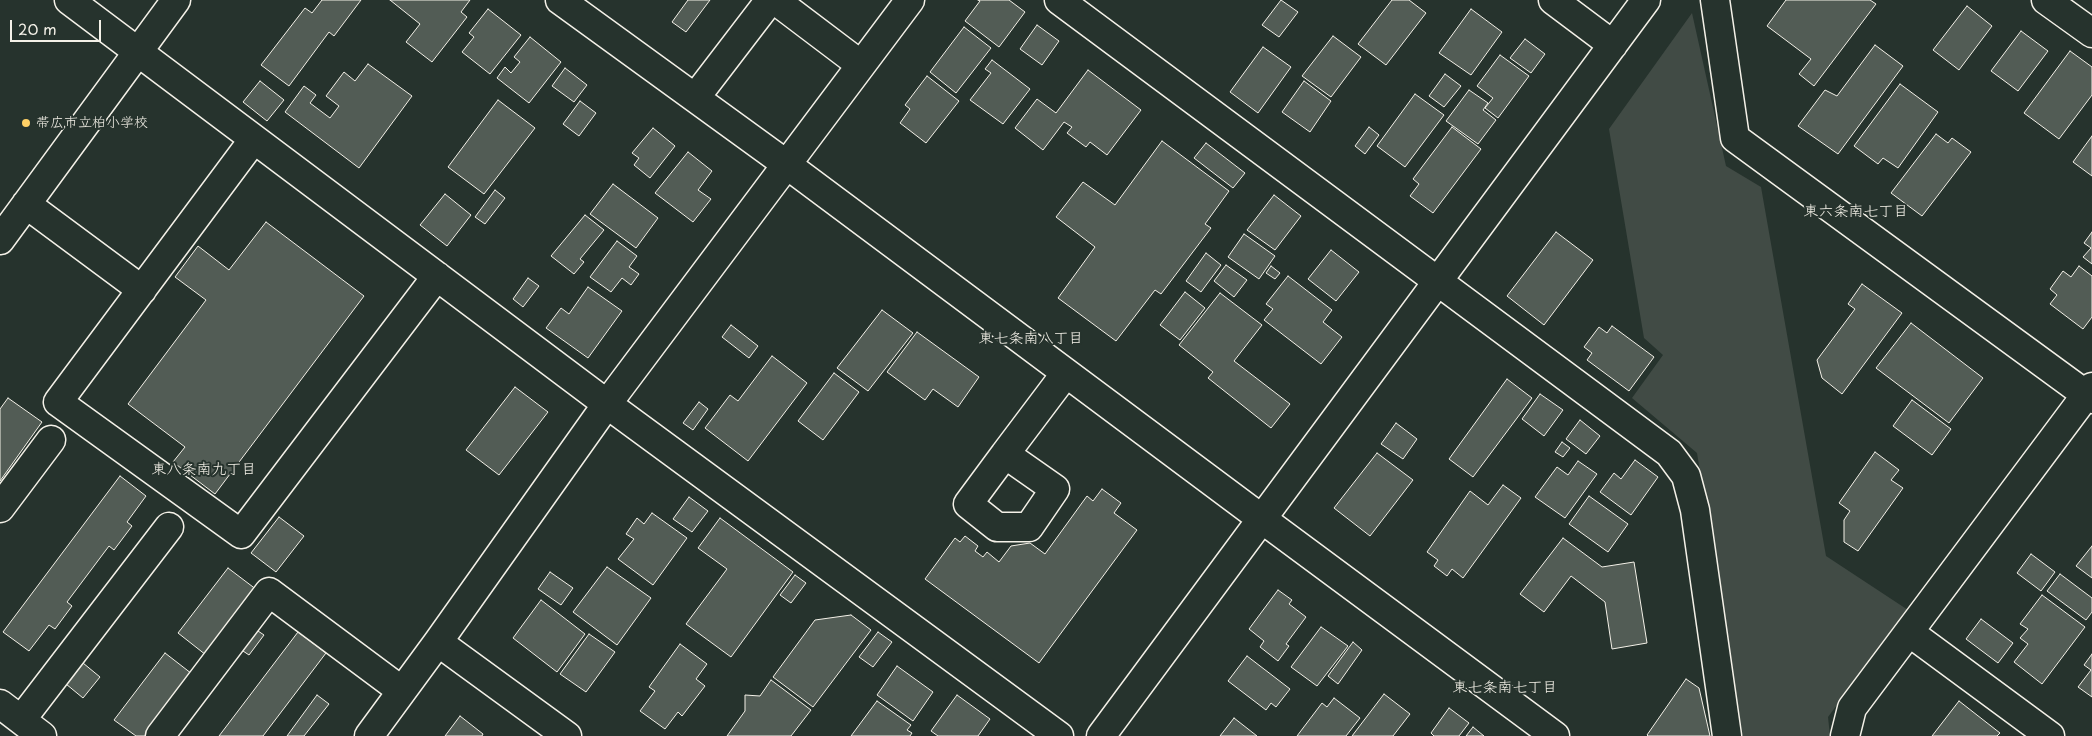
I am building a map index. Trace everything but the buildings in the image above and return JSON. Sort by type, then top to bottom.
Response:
[{"type":"street","points":[[69,0],[607,404],[1060,736]]},
{"type":"street","points":[[0,240],[176,0]]},
{"type":"street","points":[[560,0],[786,164],[1262,520],[1556,736]]},
{"type":"street","points":[[695,98],[770,0]]},
{"type":"street","points":[[775,0],[861,65]]},
{"type":"street","points":[[369,736],[607,404],[910,0]]},
{"type":"street","points":[[1059,0],[1668,453],[1686,476],[1695,510],[1727,736]]},
{"type":"street","points":[[1552,0],[1613,45]]},
{"type":"street","points":[[1101,736],[1646,0]]},
{"type":"street","points":[[1715,0],[1735,138],[2090,394],[1852,708],[1845,736]]},
{"type":"street","points":[[2046,0],[2092,33]]},
{"type":"street","points":[[254,139],[58,402],[241,534],[437,276]]},
{"type":"street","points":[[26,204],[142,290]]},
{"type":"street","points":[[1005,454],[1066,373]]},
{"type":"street","points":[[0,508],[51,440]]},
{"type":"street","points":[[42,736],[10,712],[169,527]]},
{"type":"street","points":[[160,736],[269,592],[402,691]]},
{"type":"street","points":[[1909,632],[2050,736]]},
{"type":"street","points":[[438,642],[567,736]]},
{"type":"shaded area","points":[[1692,13],[1726,166],[1761,187],[1826,556],[1908,610],[1828,717],[1830,736],[1743,736],[1697,453],[1632,398],[1663,355],[1644,338],[1609,129]]},
{"type":"place","name":"帯広市立柏小学校","points":[[26,123]]},
{"type":"district","name":"東六条南七丁目","points":[[1856,212]]},
{"type":"district","name":"東七条南八丁目","points":[[1031,339]]},
{"type":"district","name":"東八条南九丁目","points":[[204,470]]},
{"type":"district","name":"東七条南七丁目","points":[[1505,688]]}]
